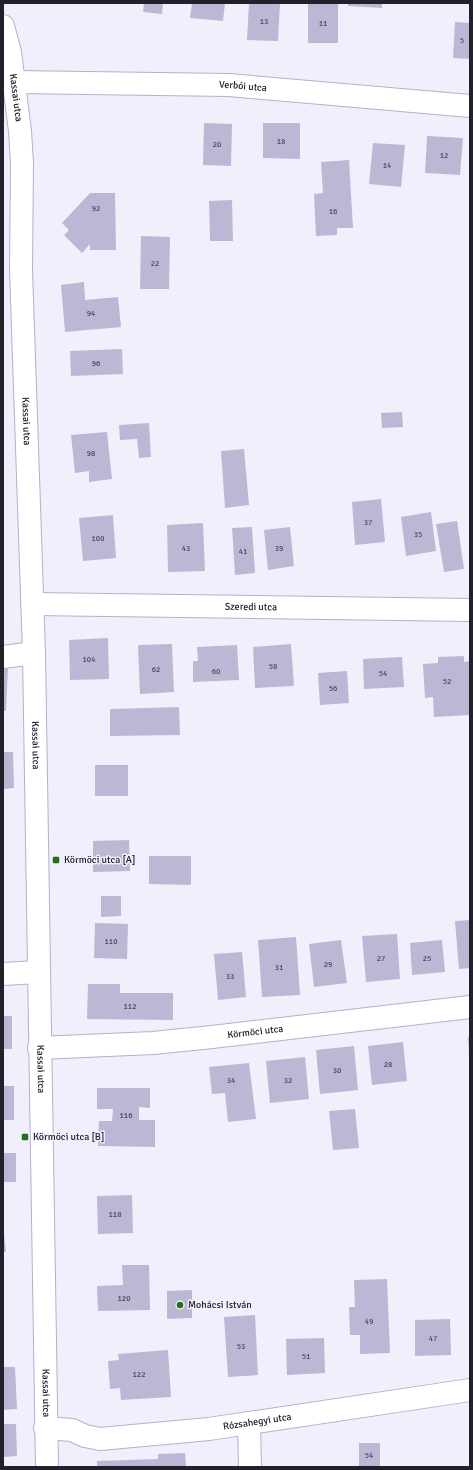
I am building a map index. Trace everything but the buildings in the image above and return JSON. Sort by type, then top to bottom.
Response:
[{"type":"street","name":"Kassai utca","points":[[3,26],[10,52],[22,164],[22,270],[34,654],[45,1428],[47,1467]]},
{"type":"street","name":"Verbói utca","points":[[14,82],[229,85],[470,106]]},
{"type":"street","name":"Szeredi utca","points":[[32,604],[470,610]]},
{"type":"street","points":[[3,657],[34,654]]},
{"type":"street","points":[[3,974],[38,972]]},
{"type":"street","name":"Körmöci utca","points":[[39,1048],[197,1039],[470,1007]]},
{"type":"street","name":"Rózsahegyi utca","points":[[45,1428],[72,1430],[85,1436],[100,1438],[209,1429],[470,1390]]},
{"type":"street","points":[[248,1423],[250,1467]]},
{"type":"place","name":"Körmöci utca [A]","points":[[56,860]]},
{"type":"place","name":"Körmöci utca [B]","points":[[25,1137]]},
{"type":"place","name":"Mohácsi István","points":[[180,1305]]}]
